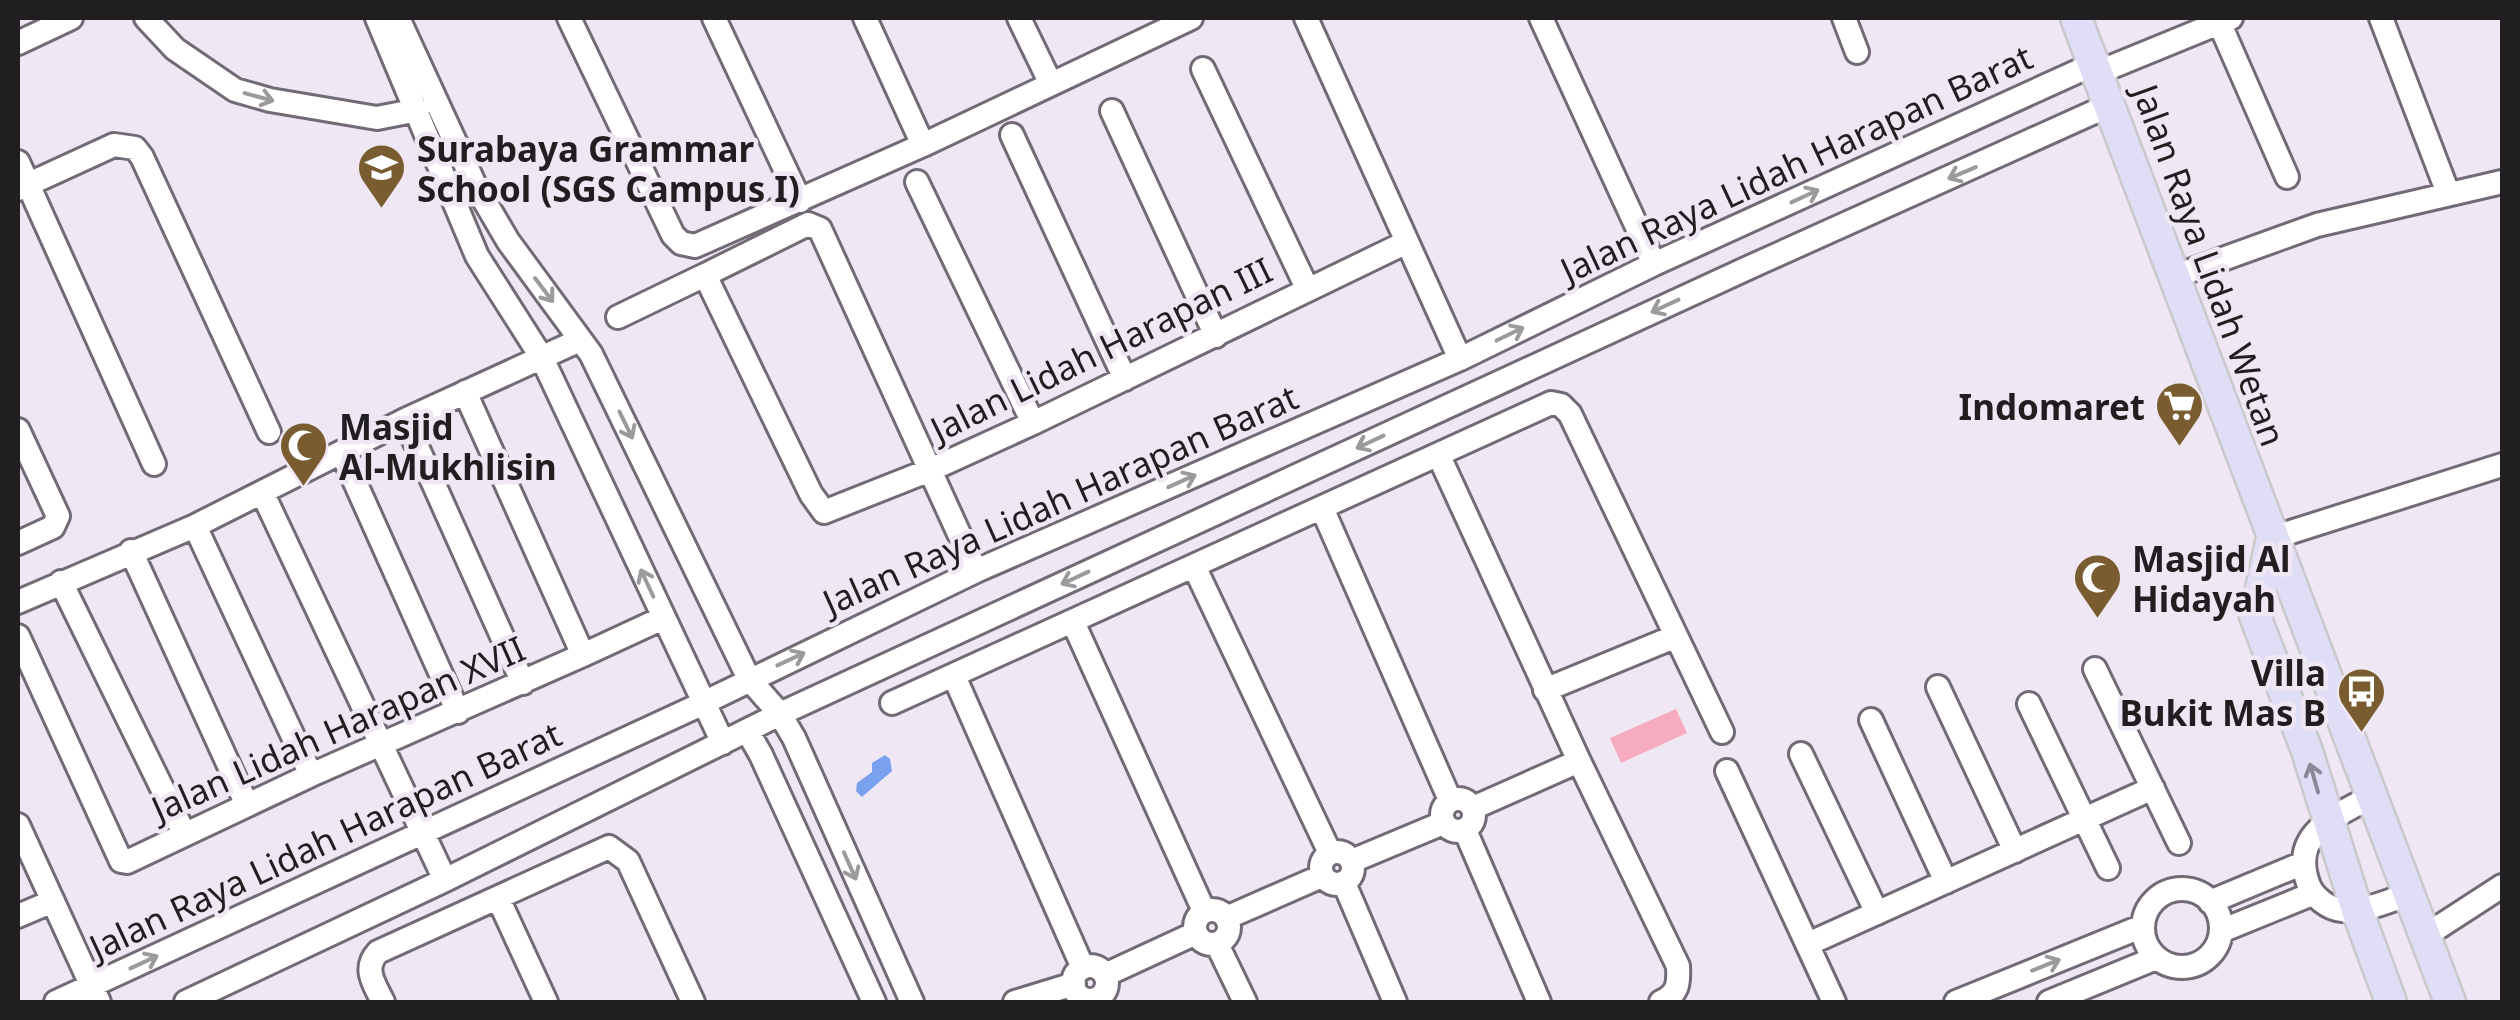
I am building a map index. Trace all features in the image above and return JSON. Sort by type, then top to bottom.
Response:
[{"type":"main road","name":"Jalan Raya Lidah Wetan","points":[[2076,18],[2112,104],[2272,538],[2374,795],[2450,1002]]},
{"type":"main road","points":[[2272,538],[2255,616],[2306,752],[2390,1002]]},
{"type":"street","points":[[18,43],[72,18]]},
{"type":"street","points":[[146,18],[175,49],[236,90],[270,100],[378,118],[418,110]]},
{"type":"street","points":[[378,18],[477,256],[542,358],[723,742]]},
{"type":"street","points":[[398,18],[474,183],[508,240],[591,354],[750,678],[794,738],[912,1002]]},
{"type":"street","points":[[568,18],[672,235],[695,246],[922,145],[1176,21]]},
{"type":"street","points":[[714,18],[800,201]]},
{"type":"street","points":[[864,18],[922,145]]},
{"type":"street","points":[[1018,18],[1052,84]]},
{"type":"street","points":[[1306,18],[1460,359]]},
{"type":"street","points":[[1542,18],[1654,264]]},
{"type":"street","points":[[1844,18],[1857,52]]},
{"type":"street","points":[[2381,18],[2448,193]]},
{"type":"street","points":[[2225,20],[2287,177]]},
{"type":"street","name":"Jalan Raya Lidah Harapan Barat","points":[[56,1002],[96,994],[423,832],[976,572],[1460,359],[1654,264],[2039,89],[2225,20]]},
{"type":"street","points":[[1203,69],[1306,288]]},
{"type":"street","points":[[2039,89],[2056,128]]},
{"type":"street","points":[[186,1002],[445,880],[780,714],[1750,266],[2112,104]]},
{"type":"street","points":[[1112,110],[1216,336]]},
{"type":"street","points":[[1012,135],[1125,379]]},
{"type":"street","points":[[23,187],[114,145],[134,148],[158,191],[269,432]]},
{"type":"street","points":[[18,162],[23,187],[154,464]]},
{"type":"street","points":[[918,182],[1033,422]]},
{"type":"street","points":[[2174,277],[2317,225],[2502,182]]},
{"type":"street","points":[[1764,215],[1782,252]]},
{"type":"street","points":[[618,318],[808,224],[817,227],[976,572]]},
{"type":"street","points":[[1732,229],[1750,266]]},
{"type":"street","name":"Jalan Lidah Harapan III","points":[[705,276],[824,512],[930,470],[1407,242]]},
{"type":"street","points":[[18,602],[195,526],[405,420],[580,340]]},
{"type":"street","name":"Jalan Lidah Harapan XVII","points":[[464,392],[583,655]]},
{"type":"street","points":[[892,703],[1551,402],[1570,414],[1722,732]]},
{"type":"street","points":[[405,420],[523,683]]},
{"type":"street","points":[[18,430],[58,516],[53,527],[18,544]]},
{"type":"street","points":[[342,452],[458,712]]},
{"type":"street","points":[[1439,456],[1678,966],[1680,984],[1672,997],[1661,1002]]},
{"type":"street","points":[[2272,538],[2502,466]]},
{"type":"street","points":[[262,494],[445,880]]},
{"type":"street","points":[[1322,508],[1540,1002]]},
{"type":"street","points":[[195,526],[311,776]]},
{"type":"street","points":[[131,552],[247,804]]},
{"type":"street","points":[[1194,566],[1337,868],[1395,1002]]},
{"type":"street","points":[[62,582],[184,833]]},
{"type":"street","name":"Jalan Lidah Harapan XVII","points":[[18,636],[121,860],[127,862],[247,804],[663,618]]},
{"type":"street","points":[[1073,622],[1244,1002]]},
{"type":"street","points":[[1546,690],[1674,637]]},
{"type":"street","points":[[2096,668],[2179,843]]},
{"type":"street","points":[[954,676],[1086,990]]},
{"type":"street","points":[[1938,687],[2015,851]]},
{"type":"street","points":[[2029,704],[2108,868]]},
{"type":"street","points":[[1871,720],[1946,882]]},
{"type":"street","points":[[748,732],[874,1002]]},
{"type":"street","points":[[761,754],[794,738]]},
{"type":"street","points":[[1801,754],[1876,914]]},
{"type":"street","points":[[1015,1002],[1086,990],[1211,926],[1579,761]]},
{"type":"street","points":[[1726,772],[1834,1002]]},
{"type":"street","points":[[1808,944],[2153,788]]},
{"type":"street","points":[[2374,795],[2328,822],[2308,841],[2301,864],[2312,894],[2339,910],[2356,910],[2410,894]]},
{"type":"street","points":[[797,836],[830,820]]},
{"type":"street","points":[[18,825],[96,994]]},
{"type":"street","points":[[383,1002],[370,974],[374,956],[610,847],[628,861],[693,1002]]},
{"type":"street","points":[[2210,902],[2301,864]]},
{"type":"street","points":[[2425,936],[2502,886]]},
{"type":"street","points":[[2184,889],[2210,902],[2219,915],[2221,931],[2216,948],[2205,961],[2189,967],[2171,966],[2156,958],[2146,943],[2143,926],[2146,911],[2156,899],[2184,889]]},
{"type":"street","points":[[2221,931],[2312,894]]},
{"type":"street","points":[[498,898],[546,1002]]},
{"type":"street","points":[[18,916],[52,901]]},
{"type":"street","points":[[1956,1002],[2143,926]]},
{"type":"street","points":[[2049,1002],[2156,958]]},
{"type":"shaded area","points":[[1676,709],[1687,733],[1621,763],[1610,738]]},
{"type":"water","points":[[885,755],[892,771],[862,797],[856,791],[857,783],[872,772],[872,763]]},
{"type":"place","name":"Surabaya Grammar School (SGS Campus I)","points":[[382,210]]},
{"type":"place","name":"Indomaret","points":[[2180,448]]},
{"type":"place","name":"Masjid Al-Mukhlisin","points":[[304,488]]},
{"type":"place","name":"Masjid Al Hidayah","points":[[2097,620]]},
{"type":"place","name":"Villa Bukit Mas B","points":[[2361,734]]}]
